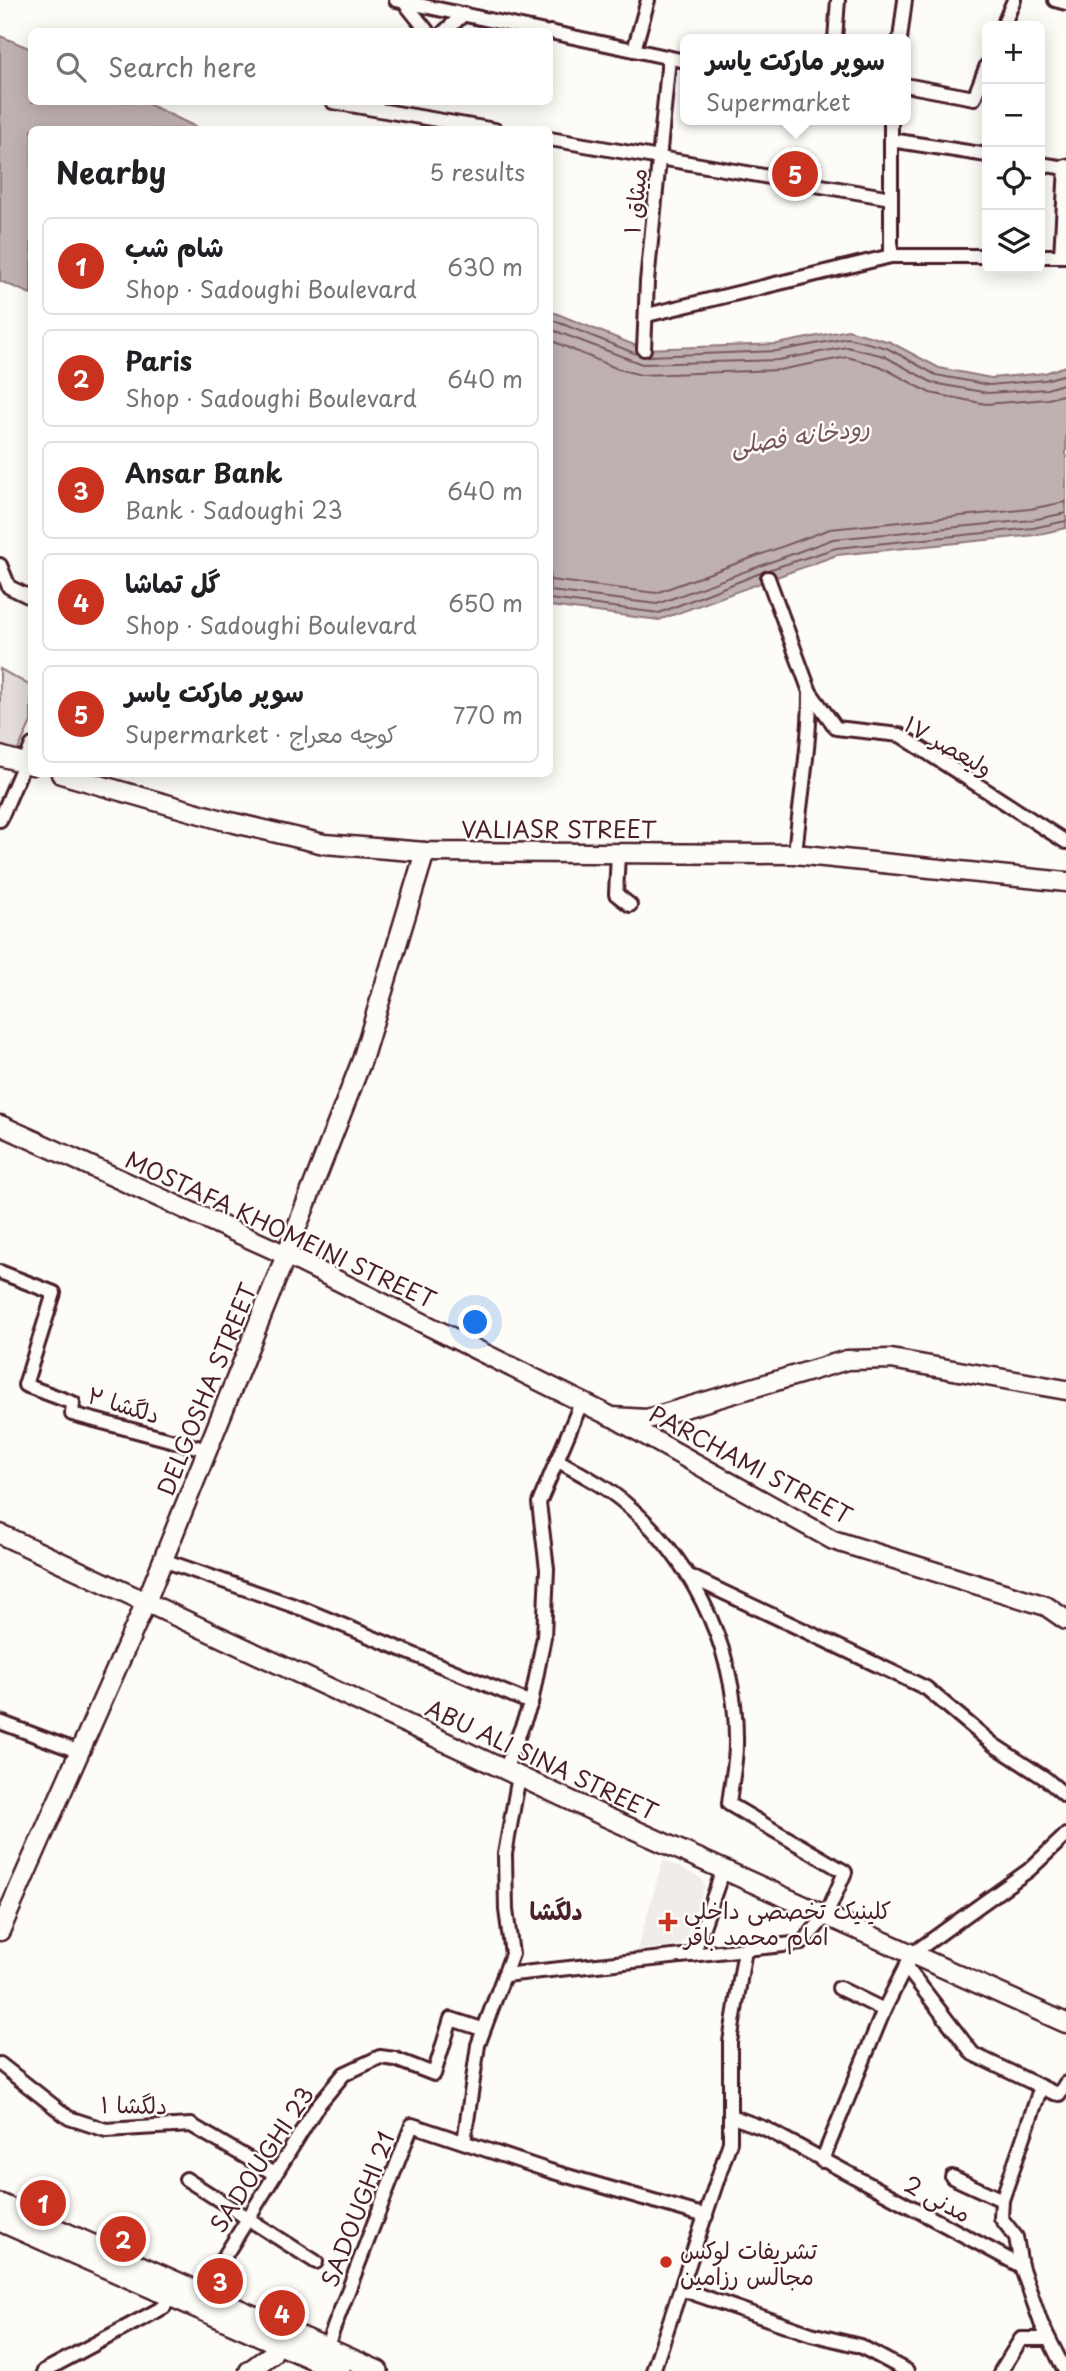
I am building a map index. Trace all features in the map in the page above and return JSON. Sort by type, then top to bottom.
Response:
[{"type":"main road","points":[[0,2204],[378,2371]]},
{"type":"main road","points":[[0,2221],[340,2371]]},
{"type":"street","points":[[634,50],[648,0]]},
{"type":"street","points":[[835,34],[838,0]]},
{"type":"street","points":[[901,34],[905,0]]},
{"type":"street","points":[[1005,21],[1014,0]]},
{"type":"street","points":[[1056,0],[1066,3]]},
{"type":"street","points":[[400,1],[529,28]]},
{"type":"street","points":[[400,1],[424,28]]},
{"type":"street","points":[[448,28],[464,14]]},
{"type":"street","points":[[553,33],[680,60]]},
{"type":"street","name":"میثاق ۱","points":[[644,349],[669,58]]},
{"type":"street","points":[[911,86],[974,98],[982,78]]},
{"type":"street","points":[[352,105],[473,126]]},
{"type":"street","points":[[384,110],[391,105]]},
{"type":"street","points":[[413,105],[418,116]]},
{"type":"street","points":[[891,125],[891,256]]},
{"type":"street","points":[[553,140],[891,198]]},
{"type":"street","points":[[891,140],[982,154]]},
{"type":"street","points":[[1045,165],[1066,167],[1064,256],[1045,256]]},
{"type":"street","points":[[647,315],[891,256],[982,256]]},
{"type":"street","points":[[0,565],[9,587],[28,596]]},
{"type":"street","points":[[768,578],[810,692],[810,730],[804,752],[795,854]]},
{"type":"street","name":"ولیعصر ۱۷","points":[[810,692],[836,728],[901,735],[1066,842]]},
{"type":"street","points":[[0,755],[28,764],[0,820]]},
{"type":"street","name":"VALIASR STREET","points":[[71,777],[222,821],[324,844],[425,852],[795,854],[1066,882]]},
{"type":"street","name":"DELGOSHA STREET","points":[[0,1931],[146,1602],[286,1255],[362,1060],[425,852]]},
{"type":"street","points":[[618,853],[616,894],[630,905]]},
{"type":"street","name":"MOSTAFA KHOMEINI STREET","points":[[0,1125],[286,1255],[612,1417],[647,1419],[847,1360],[891,1359],[1066,1390]]},
{"type":"street","name":"دلگشا ۲","points":[[0,1272],[54,1293],[25,1385],[73,1403],[72,1414],[208,1450]]},
{"type":"street","points":[[582,1401],[539,1503],[544,1536],[547,1603],[541,1659],[512,1773],[505,1854],[505,1901],[512,1954],[482,2029],[472,2073],[464,2142],[706,2216]]},
{"type":"street","name":"PARCHAMI STREET","points":[[612,1417],[833,1540],[1046,1606],[1066,1620]]},
{"type":"street","points":[[504,1975],[802,1943],[826,1916],[845,1872],[729,1804],[736,1745],[731,1686],[715,1629],[689,1576],[644,1521],[608,1490],[557,1460]]},
{"type":"street","name":"ABU ALI SINA STREET","points":[[0,1534],[826,1916],[909,1961],[1066,2023]]},
{"type":"street","points":[[163,1560],[306,1610],[531,1703]]},
{"type":"street","points":[[689,1576],[926,1688],[994,1745],[1046,1779],[1066,1796]]},
{"type":"street","points":[[0,1722],[80,1752]]},
{"type":"street","points":[[822,2161],[884,2010],[909,1961],[1029,1870],[1066,1836]]},
{"type":"street","points":[[693,1955],[723,1870]]},
{"type":"street","points":[[653,2371],[730,2142],[733,2117],[730,2042],[745,1949]]},
{"type":"street","points":[[909,1961],[973,2053],[1041,2087],[1063,2089]]},
{"type":"street","points":[[839,1988],[884,2010]]},
{"type":"street","name":"SADOUGHI 23","points":[[202,2293],[318,2105],[344,2074],[361,2063],[380,2057],[395,2059],[434,2074],[451,2019],[482,2029]]},
{"type":"street","name":"دلگشا ۱","points":[[0,2064],[69,2119],[106,2130],[191,2125],[275,2174]]},
{"type":"street","points":[[1041,2087],[1002,2200],[1001,2218],[1016,2237],[1021,2266],[1048,2339],[1065,2371]]},
{"type":"street","name":"مدنی 2","points":[[733,2117],[766,2129],[1021,2266]]},
{"type":"street","name":"SADOUGHI 21","points":[[326,2348],[412,2125],[464,2142]]},
{"type":"street","points":[[951,2177],[1002,2200]]},
{"type":"street","points":[[186,2179],[316,2262]]},
{"type":"street","points":[[681,2289],[811,2334],[860,2346],[907,2371]]},
{"type":"street","points":[[44,2371],[164,2307],[169,2295]]},
{"type":"street","points":[[1001,2371],[1021,2339],[1048,2339]]},
{"type":"street","points":[[249,2371],[272,2354],[277,2343]]},
{"type":"shaded area","points":[[0,669],[28,684],[28,728],[17,752],[0,747]]},
{"type":"shaded area","name":"کلینیک تخصصی داخلی امام محمد باقر","points":[[663,1860],[701,1878],[705,1886],[684,1942],[679,1946],[637,1950]]},
{"type":"water","points":[[0,36],[28,48],[28,105],[150,105],[194,126],[28,126],[28,293],[0,281]]},
{"type":"water","name":"رودخانه فصلی","points":[[553,312],[644,349],[777,344],[848,330],[890,342],[939,368],[991,378],[1045,373],[1066,366],[1066,528],[1035,535],[837,555],[659,620],[553,606]]},
{"type":"place","name":"سوپر مارکت یاسر","points":[[795,174]]},
{"type":"place","name":"کلینیک تخصصی داخلی امام محمد باقر","points":[[668,1922]]},
{"type":"place","name":"شام شب","points":[[43,2203]]},
{"type":"place","name":"Paris","points":[[123,2239]]},
{"type":"place","name":"تشریفات لوکس مجالس رزامین","points":[[666,2262]]},
{"type":"place","name":"Ansar Bank","points":[[220,2281]]},
{"type":"place","name":"گل تماشا","points":[[282,2313]]},
{"type":"district","name":"دلگشا","points":[[556,1910]]}]
